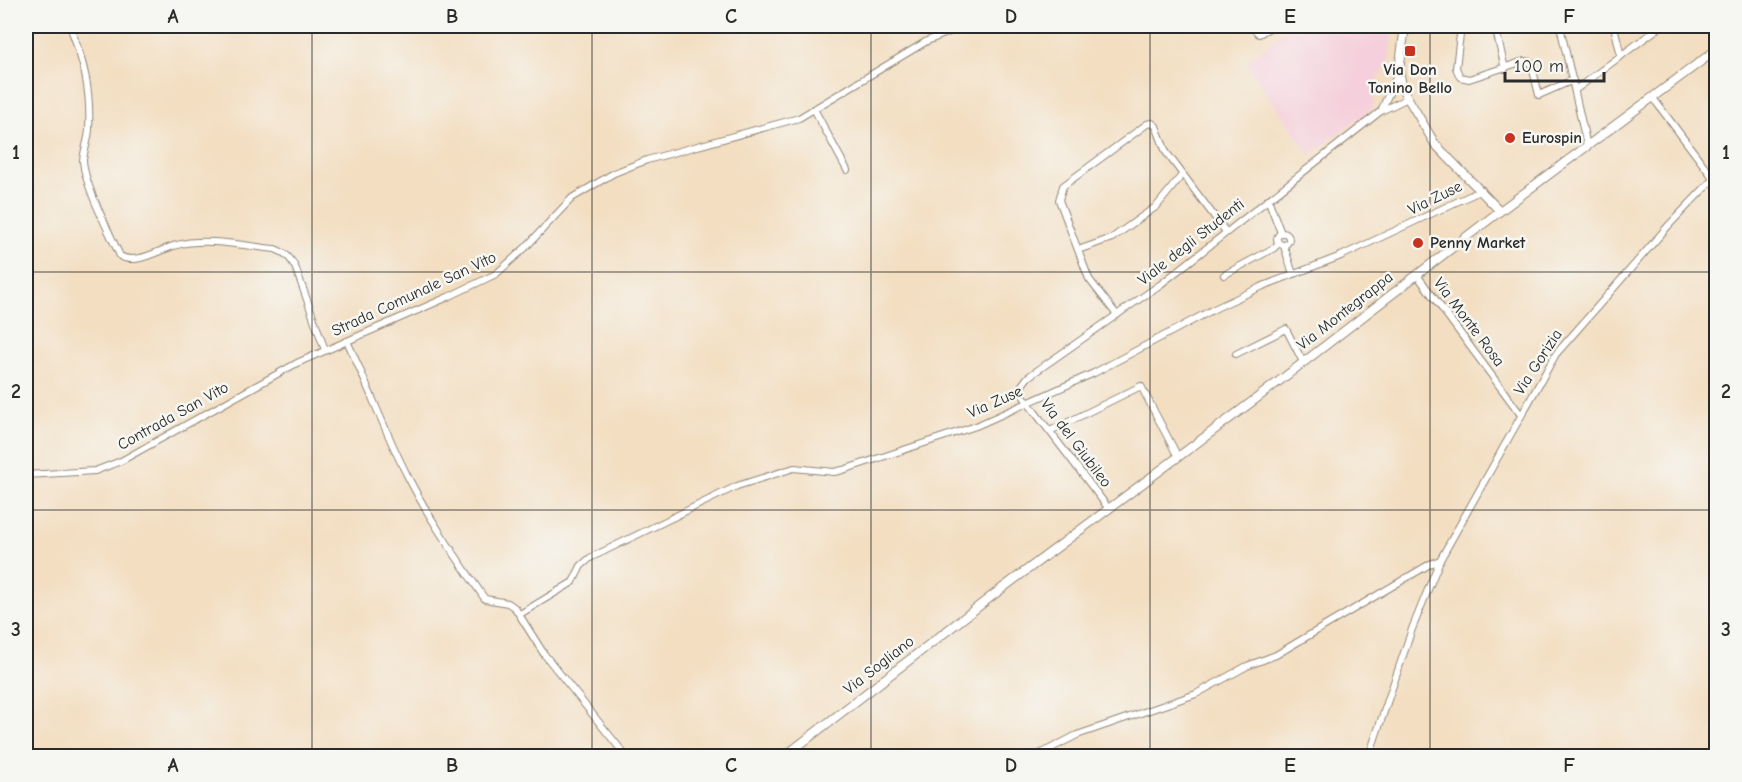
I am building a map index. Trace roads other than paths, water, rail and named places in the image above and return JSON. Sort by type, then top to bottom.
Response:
[{"type":"main road","points":[[1405,26],[1399,71],[1403,90],[1435,144],[1500,211]]},
{"type":"main road","name":"Via Montegrappa","points":[[992,596],[1716,50]]},
{"type":"main road","name":"Via Sogliano","points":[[785,756],[992,596]]},
{"type":"street","name":"Strada Comunale San Vito","points":[[70,26],[87,76],[90,100],[89,132],[83,159],[92,191],[120,256],[134,260],[189,242],[275,249],[284,252],[291,258],[296,269],[325,350],[496,274],[507,266],[572,198],[614,173],[648,160],[788,123],[927,41],[964,26]]},
{"type":"street","points":[[1254,26],[1259,34],[1273,26]]},
{"type":"street","points":[[1461,26],[1456,68],[1460,77],[1469,79],[1524,61],[1531,62],[1539,95],[1573,80]]},
{"type":"street","points":[[1495,26],[1505,69]]},
{"type":"street","points":[[1560,26],[1587,146]]},
{"type":"street","points":[[1614,26],[1622,56]]},
{"type":"street","points":[[1575,90],[1661,26]]},
{"type":"street","points":[[1381,111],[1399,71]]},
{"type":"street","name":"Viale degli Studenti","points":[[1021,393],[1022,385],[1028,377],[1117,315],[1381,111],[1408,98]]},
{"type":"street","points":[[1653,98],[1715,178]]},
{"type":"street","points":[[814,109],[847,170]]},
{"type":"street","points":[[1117,315],[1089,279],[1059,200],[1063,186],[1147,124],[1152,123],[1156,126],[1166,152],[1226,232]]},
{"type":"street","points":[[1078,250],[1112,238],[1157,206],[1182,174]]},
{"type":"street","name":"Via Gorizia","points":[[1369,756],[1412,629],[1440,560],[1556,354],[1669,225],[1715,178]]},
{"type":"street","name":"Via Zuse","points":[[520,614],[573,582],[581,566],[590,558],[737,486],[794,468],[834,472],[843,470],[976,426],[1094,373],[1216,308],[1399,230],[1482,190]]},
{"type":"street","points":[[1268,199],[1281,233],[1278,236],[1293,274]]},
{"type":"street","points":[[1224,275],[1290,240],[1289,236],[1281,233]]},
{"type":"street","name":"Via Monte Rosa","points":[[1417,275],[1521,415]]},
{"type":"street","points":[[1236,354],[1286,329],[1303,362]]},
{"type":"street","points":[[347,341],[406,473],[424,507],[485,599],[508,603],[520,614],[544,654],[626,756]]},
{"type":"street","name":"Contrada San Vito","points":[[26,475],[95,471],[121,461],[275,374],[325,350]]},
{"type":"street","points":[[1050,431],[1141,386],[1178,457]]},
{"type":"street","name":"Via del Giubileo","points":[[1021,393],[1109,509]]},
{"type":"street","points":[[1036,756],[1077,735],[1196,694],[1247,666],[1276,655],[1440,560]]},
{"type":"place","name":"Via Don Tonino Bello","points":[[1410,51]]},
{"type":"place","name":"Eurospin","points":[[1510,138]]},
{"type":"place","name":"Penny Market","points":[[1418,243]]}]
